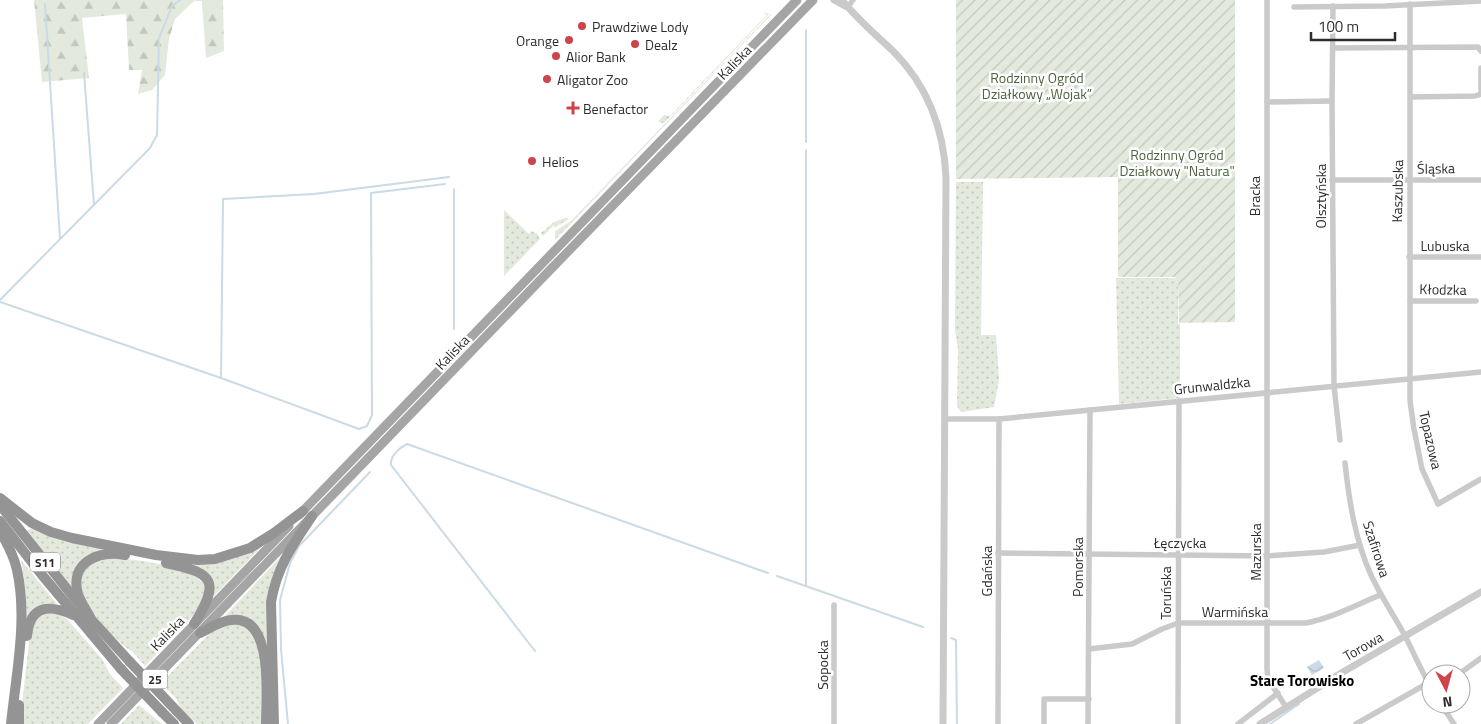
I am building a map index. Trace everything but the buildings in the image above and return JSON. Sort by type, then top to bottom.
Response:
[{"type":"highway","points":[[0,498],[32,523],[51,532],[156,555],[198,560],[215,559],[238,554],[308,514]]},
{"type":"highway","name":"S11","points":[[0,505],[92,619],[189,724]]},
{"type":"highway","points":[[274,724],[271,602],[274,585],[287,554],[308,514]]},
{"type":"highway","name":"S11","points":[[0,521],[77,618],[121,669],[174,724]]},
{"type":"highway","points":[[0,531],[17,567],[22,593],[21,630],[11,724]]},
{"type":"highway","points":[[92,619],[78,594],[78,574],[81,568],[92,558],[106,553],[115,553],[191,568],[204,576],[208,582],[210,594],[197,629]]},
{"type":"highway","points":[[19,724],[18,711],[30,619],[40,610],[56,608],[77,618]]},
{"type":"highway","points":[[197,629],[233,619],[241,620],[248,624],[259,635],[265,655],[266,724]]},
{"type":"main road","name":"Kaliska","points":[[111,724],[197,629],[797,0]]},
{"type":"main road","name":"Kaliska","points":[[308,514],[813,0]]},
{"type":"main road","name":"Kaliska","points":[[98,724],[197,629]]},
{"type":"street","points":[[834,0],[848,7]]},
{"type":"street","points":[[842,0],[912,72],[928,98],[942,139],[946,178],[943,724]]},
{"type":"street","points":[[848,7],[853,0]]},
{"type":"street","name":"Bracka","points":[[1267,0],[1267,392]]},
{"type":"street","points":[[1294,7],[1333,6],[1341,3],[1410,4],[1481,1]]},
{"type":"street","name":"Kaszubska","points":[[1410,4],[1410,379]]},
{"type":"street","name":"Olsztyńska","points":[[1333,6],[1334,386]]},
{"type":"street","points":[[1333,48],[1410,47],[1479,49]]},
{"type":"street","points":[[1411,97],[1478,95],[1481,68]]},
{"type":"street","points":[[1267,102],[1332,101]]},
{"type":"street","name":"Śląska","points":[[1332,180],[1481,180]]},
{"type":"street","name":"Lubuska","points":[[1409,257],[1481,257]]},
{"type":"street","name":"Kłodzka","points":[[1410,300],[1476,302]]},
{"type":"street","name":"Grunwaldzka","points":[[946,419],[999,419],[1481,372]]},
{"type":"street","name":"Topazowa","points":[[1410,379],[1410,401],[1421,464],[1438,504],[1481,479]]},
{"type":"street","points":[[1334,386],[1340,440]]},
{"type":"street","name":"Mazurska","points":[[1267,392],[1268,678],[1286,707]]},
{"type":"street","name":"Toruńska","points":[[1178,724],[1179,401]]},
{"type":"street","name":"Pomorska","points":[[1088,724],[1090,410]]},
{"type":"street","name":"Gdańska","points":[[998,724],[999,419]]},
{"type":"street","name":"Szafirowa","points":[[1345,463],[1348,492],[1360,545],[1369,570],[1380,594],[1421,667]]},
{"type":"street","name":"Łęczycka","points":[[998,553],[1268,556],[1324,552],[1360,545]]},
{"type":"street","name":"Torowa","points":[[1260,724],[1481,592]]},
{"type":"street","name":"Warmińska","points":[[1089,649],[1132,644],[1178,624],[1306,623],[1325,619],[1380,594]]},
{"type":"street","name":"Sopocka","points":[[834,605],[834,724]]},
{"type":"street","points":[[1356,724],[1421,690]]},
{"type":"street","points":[[1238,724],[1278,693]]},
{"type":"street","points":[[1044,724],[1044,699],[1089,699]]},
{"type":"green space","points":[[34,0],[223,0],[224,51],[206,58],[202,1],[194,1],[175,19],[169,39],[165,75],[152,90],[138,94],[142,70],[129,70],[126,14],[82,18],[89,78],[42,82]]},
{"type":"green space","points":[[956,0],[1235,0],[1235,322],[1179,323],[1178,283],[1175,277],[1118,277],[1118,177],[956,179]]},
{"type":"green space","points":[[763,12],[769,14],[668,119],[663,123],[658,122],[664,115],[670,116],[767,15]]},
{"type":"green space","points":[[771,14],[555,240],[555,231],[571,221]]},
{"type":"green space","points":[[956,182],[983,182],[981,335],[996,335],[999,380],[994,407],[961,412],[957,406],[958,349],[955,330]]},
{"type":"green space","points":[[504,210],[529,234],[531,231],[538,234],[540,239],[504,276]]},
{"type":"green space","points":[[565,218],[569,219],[554,228],[554,225],[543,236],[541,233],[554,222]]},
{"type":"green space","points":[[1116,278],[1175,278],[1178,283],[1180,398],[1119,404]]},
{"type":"green space","points":[[32,528],[113,551],[95,553],[74,591],[26,531]]},
{"type":"green space","points":[[262,546],[213,597],[214,590],[177,562]]},
{"type":"green space","points":[[285,552],[280,560],[268,651],[266,641],[258,627],[224,617]]},
{"type":"green space","points":[[114,557],[179,569],[200,580],[206,588],[199,609],[145,666],[132,651],[111,634],[90,608],[83,594],[81,581],[84,570],[97,560]]},
{"type":"green space","points":[[21,560],[57,604],[43,605],[26,622],[26,592]]},
{"type":"green space","points":[[43,613],[59,614],[67,619],[102,659],[110,674],[123,688],[88,724],[22,724],[21,714],[30,633],[35,620]]},
{"type":"green space","points":[[227,624],[241,625],[249,628],[262,654],[263,724],[197,724],[181,709],[176,698],[161,683],[210,633]]},
{"type":"green space","points":[[139,705],[162,724],[121,724]]},
{"type":"water","points":[[1319,660],[1324,668],[1312,675],[1307,667]]},
{"type":"waterway","points":[[0,300],[150,148],[157,135],[159,38],[172,6],[180,0]]},
{"type":"waterway","points":[[45,4],[60,239]]},
{"type":"waterway","points":[[806,30],[806,142]]},
{"type":"waterway","points":[[84,73],[94,205]]},
{"type":"waterway","points":[[806,150],[806,586]]},
{"type":"waterway","points":[[221,378],[223,199],[314,194],[449,177]]},
{"type":"waterway","points":[[0,302],[221,378],[359,429],[367,426],[372,415],[371,193],[445,184]]},
{"type":"waterway","points":[[454,189],[454,329]]},
{"type":"waterway","points":[[535,651],[391,465],[394,455],[407,444],[768,573]]},
{"type":"waterway","points":[[288,724],[281,649],[280,600],[290,563],[299,546],[370,472]]},
{"type":"waterway","points":[[777,576],[923,627]]},
{"type":"waterway","points":[[951,638],[956,640],[957,724]]},
{"type":"waterway","points":[[1270,724],[1299,704]]},
{"type":"place","name":"Prawdziwe Lody","points":[[582,26]]},
{"type":"place","name":"Orange","points":[[569,40]]},
{"type":"place","name":"Dealz","points":[[635,44]]},
{"type":"place","name":"Alior Bank","points":[[556,56]]},
{"type":"place","name":"Aligator Zoo","points":[[547,79]]},
{"type":"place","name":"Benefactor","points":[[573,108]]},
{"type":"place","name":"Helios","points":[[532,161]]},
{"type":"district","name":"Stare Torowisko","points":[[1302,680]]},
{"type":"park label","name":"Rodzinny Ogród Działkowy „Wojak”","points":[[1037,86]]},
{"type":"park label","name":"Rodzinny Ogród Działkowy \"Natura\"","points":[[1177,162]]}]
